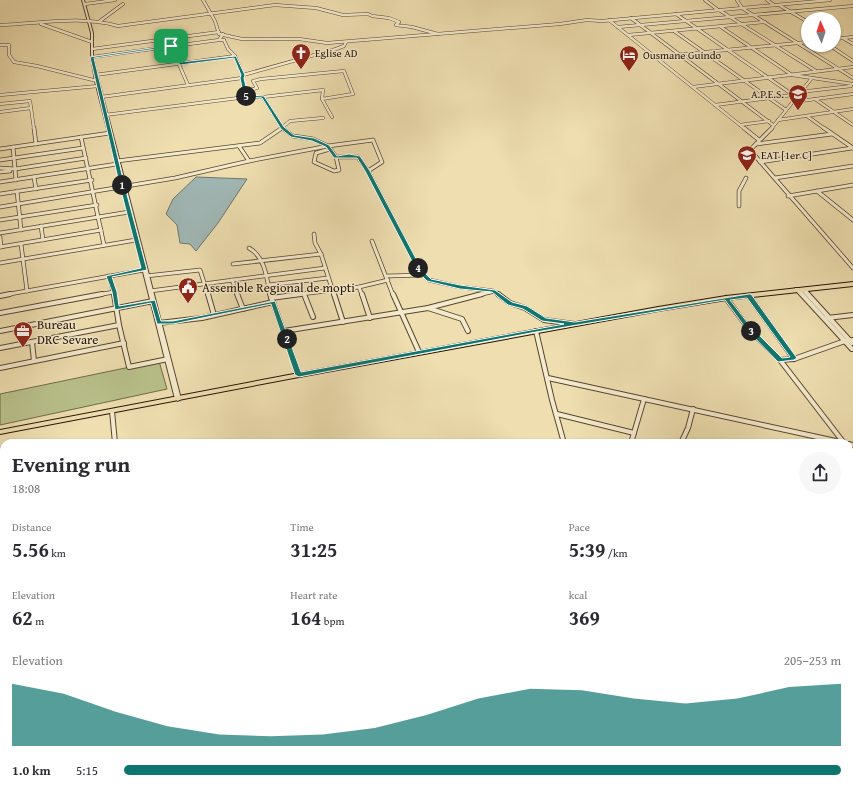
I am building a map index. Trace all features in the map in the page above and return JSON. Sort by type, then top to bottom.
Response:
[{"type":"main road","points":[[0,432],[419,352],[575,324],[726,298],[853,284]]},
{"type":"street","points":[[115,0],[84,2],[89,21],[92,42],[92,57],[136,240],[178,399]]},
{"type":"street","points":[[203,0],[219,32]]},
{"type":"street","points":[[705,0],[816,72]]},
{"type":"street","points":[[737,0],[742,8],[853,78]]},
{"type":"street","points":[[767,0],[774,5]]},
{"type":"street","points":[[787,0],[792,3]]},
{"type":"street","points":[[92,49],[219,32],[242,40],[276,38],[300,39],[327,43],[346,42],[443,35],[587,20],[608,20],[830,0]]},
{"type":"street","points":[[818,1],[829,8]]},
{"type":"street","points":[[99,22],[123,4]]},
{"type":"street","points":[[0,25],[41,24],[68,20],[109,22],[118,26],[173,20],[210,13],[275,5],[316,8],[343,15],[368,14],[372,16],[389,18],[399,22],[396,25],[412,27],[443,35]]},
{"type":"street","points":[[778,5],[801,18]]},
{"type":"street","points":[[618,27],[853,6]]},
{"type":"street","points":[[676,14],[796,97]]},
{"type":"street","points":[[630,18],[773,125]]},
{"type":"street","points":[[608,20],[758,140]]},
{"type":"street","points":[[628,35],[766,22]]},
{"type":"street","points":[[41,24],[92,42]]},
{"type":"street","points":[[721,27],[792,75],[853,85]]},
{"type":"street","points":[[674,31],[786,110]]},
{"type":"street","points":[[219,40],[223,34]]},
{"type":"street","points":[[843,38],[853,37]]},
{"type":"street","points":[[843,38],[853,44]]},
{"type":"street","points":[[92,57],[224,40],[228,49],[235,56],[243,76],[246,97]]},
{"type":"street","points":[[101,97],[243,76],[336,49],[344,46],[346,42]]},
{"type":"street","points":[[655,57],[801,43]]},
{"type":"street","points":[[0,45],[9,45],[9,55],[14,62],[37,66],[97,81]]},
{"type":"street","points":[[171,46],[188,85]]},
{"type":"street","points":[[840,52],[853,60]]},
{"type":"street","points":[[96,75],[235,56]]},
{"type":"street","points":[[693,88],[853,67]]},
{"type":"street","points":[[245,91],[257,88],[253,81],[261,79],[344,71],[352,94],[322,99]]},
{"type":"street","points":[[812,78],[778,120],[750,150],[775,178],[788,196],[851,263],[853,268]]},
{"type":"street","points":[[715,105],[853,85]]},
{"type":"street","points":[[0,95],[98,86]]},
{"type":"street","points":[[105,115],[246,97],[263,97],[323,90],[322,99],[332,117]]},
{"type":"street","points":[[793,102],[853,94]]},
{"type":"street","points":[[263,97],[282,128],[293,136],[313,139],[329,148],[336,157],[339,170],[334,171],[314,162],[316,153],[329,148]]},
{"type":"street","points":[[815,99],[852,125]]},
{"type":"street","points":[[0,104],[30,101],[36,144]]},
{"type":"street","points":[[0,112],[31,108]]},
{"type":"street","points":[[740,125],[853,109]]},
{"type":"street","points":[[807,116],[852,148]]},
{"type":"street","points":[[0,182],[88,169],[117,163],[260,143],[266,136],[282,128],[290,121],[323,118]]},
{"type":"street","points":[[0,149],[110,133]]},
{"type":"street","points":[[756,144],[832,134]]},
{"type":"street","points":[[81,137],[92,180],[104,245]]},
{"type":"street","points":[[0,207],[175,178],[249,161],[374,140],[382,162],[368,171]]},
{"type":"street","points":[[240,146],[249,161]]},
{"type":"street","points":[[13,147],[16,180]]},
{"type":"street","points":[[0,160],[83,148]]},
{"type":"street","points":[[760,162],[852,148]]},
{"type":"street","points":[[336,157],[358,157],[368,171],[420,271],[429,280],[460,287],[493,291],[510,303],[525,308],[544,320],[575,324]]},
{"type":"street","points":[[0,172],[86,158]]},
{"type":"street","points":[[775,178],[853,166]]},
{"type":"street","points":[[0,168],[15,169]]},
{"type":"street","points":[[34,177],[36,189]]},
{"type":"street","points":[[739,206],[739,191],[746,178]]},
{"type":"street","points":[[0,194],[92,180]]},
{"type":"street","points":[[788,196],[853,185]]},
{"type":"street","points":[[848,186],[853,190]]},
{"type":"street","points":[[17,191],[21,230]]},
{"type":"street","points":[[817,191],[853,220]]},
{"type":"street","points":[[0,220],[97,205]]},
{"type":"street","points":[[0,233],[129,212]]},
{"type":"street","points":[[41,226],[43,240]]},
{"type":"street","points":[[0,237],[0,247],[101,230]]},
{"type":"street","points":[[314,234],[315,242],[321,254],[343,322]]},
{"type":"street","points":[[0,263],[136,240]]},
{"type":"street","points":[[372,241],[400,313],[419,352]]},
{"type":"street","points":[[21,244],[27,291]]},
{"type":"street","points":[[249,248],[256,252],[265,268],[272,300],[299,375]]},
{"type":"street","points":[[233,264],[321,254]]},
{"type":"street","points":[[150,291],[325,268]]},
{"type":"street","points":[[0,296],[144,270]]},
{"type":"street","points":[[146,276],[197,270],[201,272],[214,315]]},
{"type":"street","points":[[159,323],[173,323],[214,315],[243,309],[272,300],[304,294],[359,287],[387,278],[424,275]]},
{"type":"street","points":[[109,276],[114,292],[119,325],[129,367],[168,359]]},
{"type":"street","points":[[268,285],[328,278]]},
{"type":"street","points":[[232,280],[243,309]]},
{"type":"street","points":[[359,287],[370,318]]},
{"type":"street","points":[[800,289],[850,342],[853,350]]},
{"type":"street","points":[[284,331],[428,308],[493,291]]},
{"type":"street","points":[[0,313],[114,292]]},
{"type":"street","points":[[304,294],[312,317]]},
{"type":"street","points":[[749,296],[794,358]]},
{"type":"street","points":[[726,298],[749,329],[780,360],[841,439]]},
{"type":"street","points":[[0,331],[153,301]]},
{"type":"street","points":[[428,308],[462,319],[468,331]]},
{"type":"street","points":[[827,318],[853,315]]},
{"type":"street","points":[[0,348],[119,325]]},
{"type":"street","points":[[536,331],[552,400],[563,439]]},
{"type":"street","points":[[32,342],[34,361]]},
{"type":"street","points":[[780,360],[794,358],[850,342]]},
{"type":"street","points":[[0,368],[124,344]]},
{"type":"street","points":[[548,378],[826,439]]},
{"type":"street","points":[[632,439],[644,399]]},
{"type":"street","points":[[683,439],[688,428],[693,409]]},
{"type":"street","points":[[112,411],[115,439]]},
{"type":"street","points":[[557,414],[634,433]]},
{"type":"green space","points":[[159,361],[167,389],[0,425],[0,394]]},
{"type":"water","points":[[196,177],[247,179],[218,223],[196,251],[190,244],[180,243],[177,225],[166,214],[173,199]]},
{"type":"place","name":"Eglise AD","points":[[301,70]]},
{"type":"place","name":"Ousmane Guindo","points":[[629,72]]},
{"type":"place","name":"A.P.E.S.","points":[[798,111]]},
{"type":"place","name":"EAT [1er C]","points":[[747,172]]},
{"type":"place","name":"Assemble Regional de mopti","points":[[188,304]]},
{"type":"place","name":"Bureau DRC Sevare","points":[[23,348]]},
{"type":"route","points":[[171,46],[92,57],[144,270],[109,276],[117,309],[153,301],[159,323],[173,323],[273,302],[299,375],[536,331],[658,309],[726,298],[749,329],[780,360],[794,358],[749,296],[726,298],[575,324],[544,320],[525,308],[510,303],[493,291],[460,287],[429,280],[420,271],[368,171],[358,157],[336,157],[328,146],[313,139],[293,136],[282,128],[263,97],[246,97],[242,78],[243,75],[235,56],[180,64],[171,46]]}]
